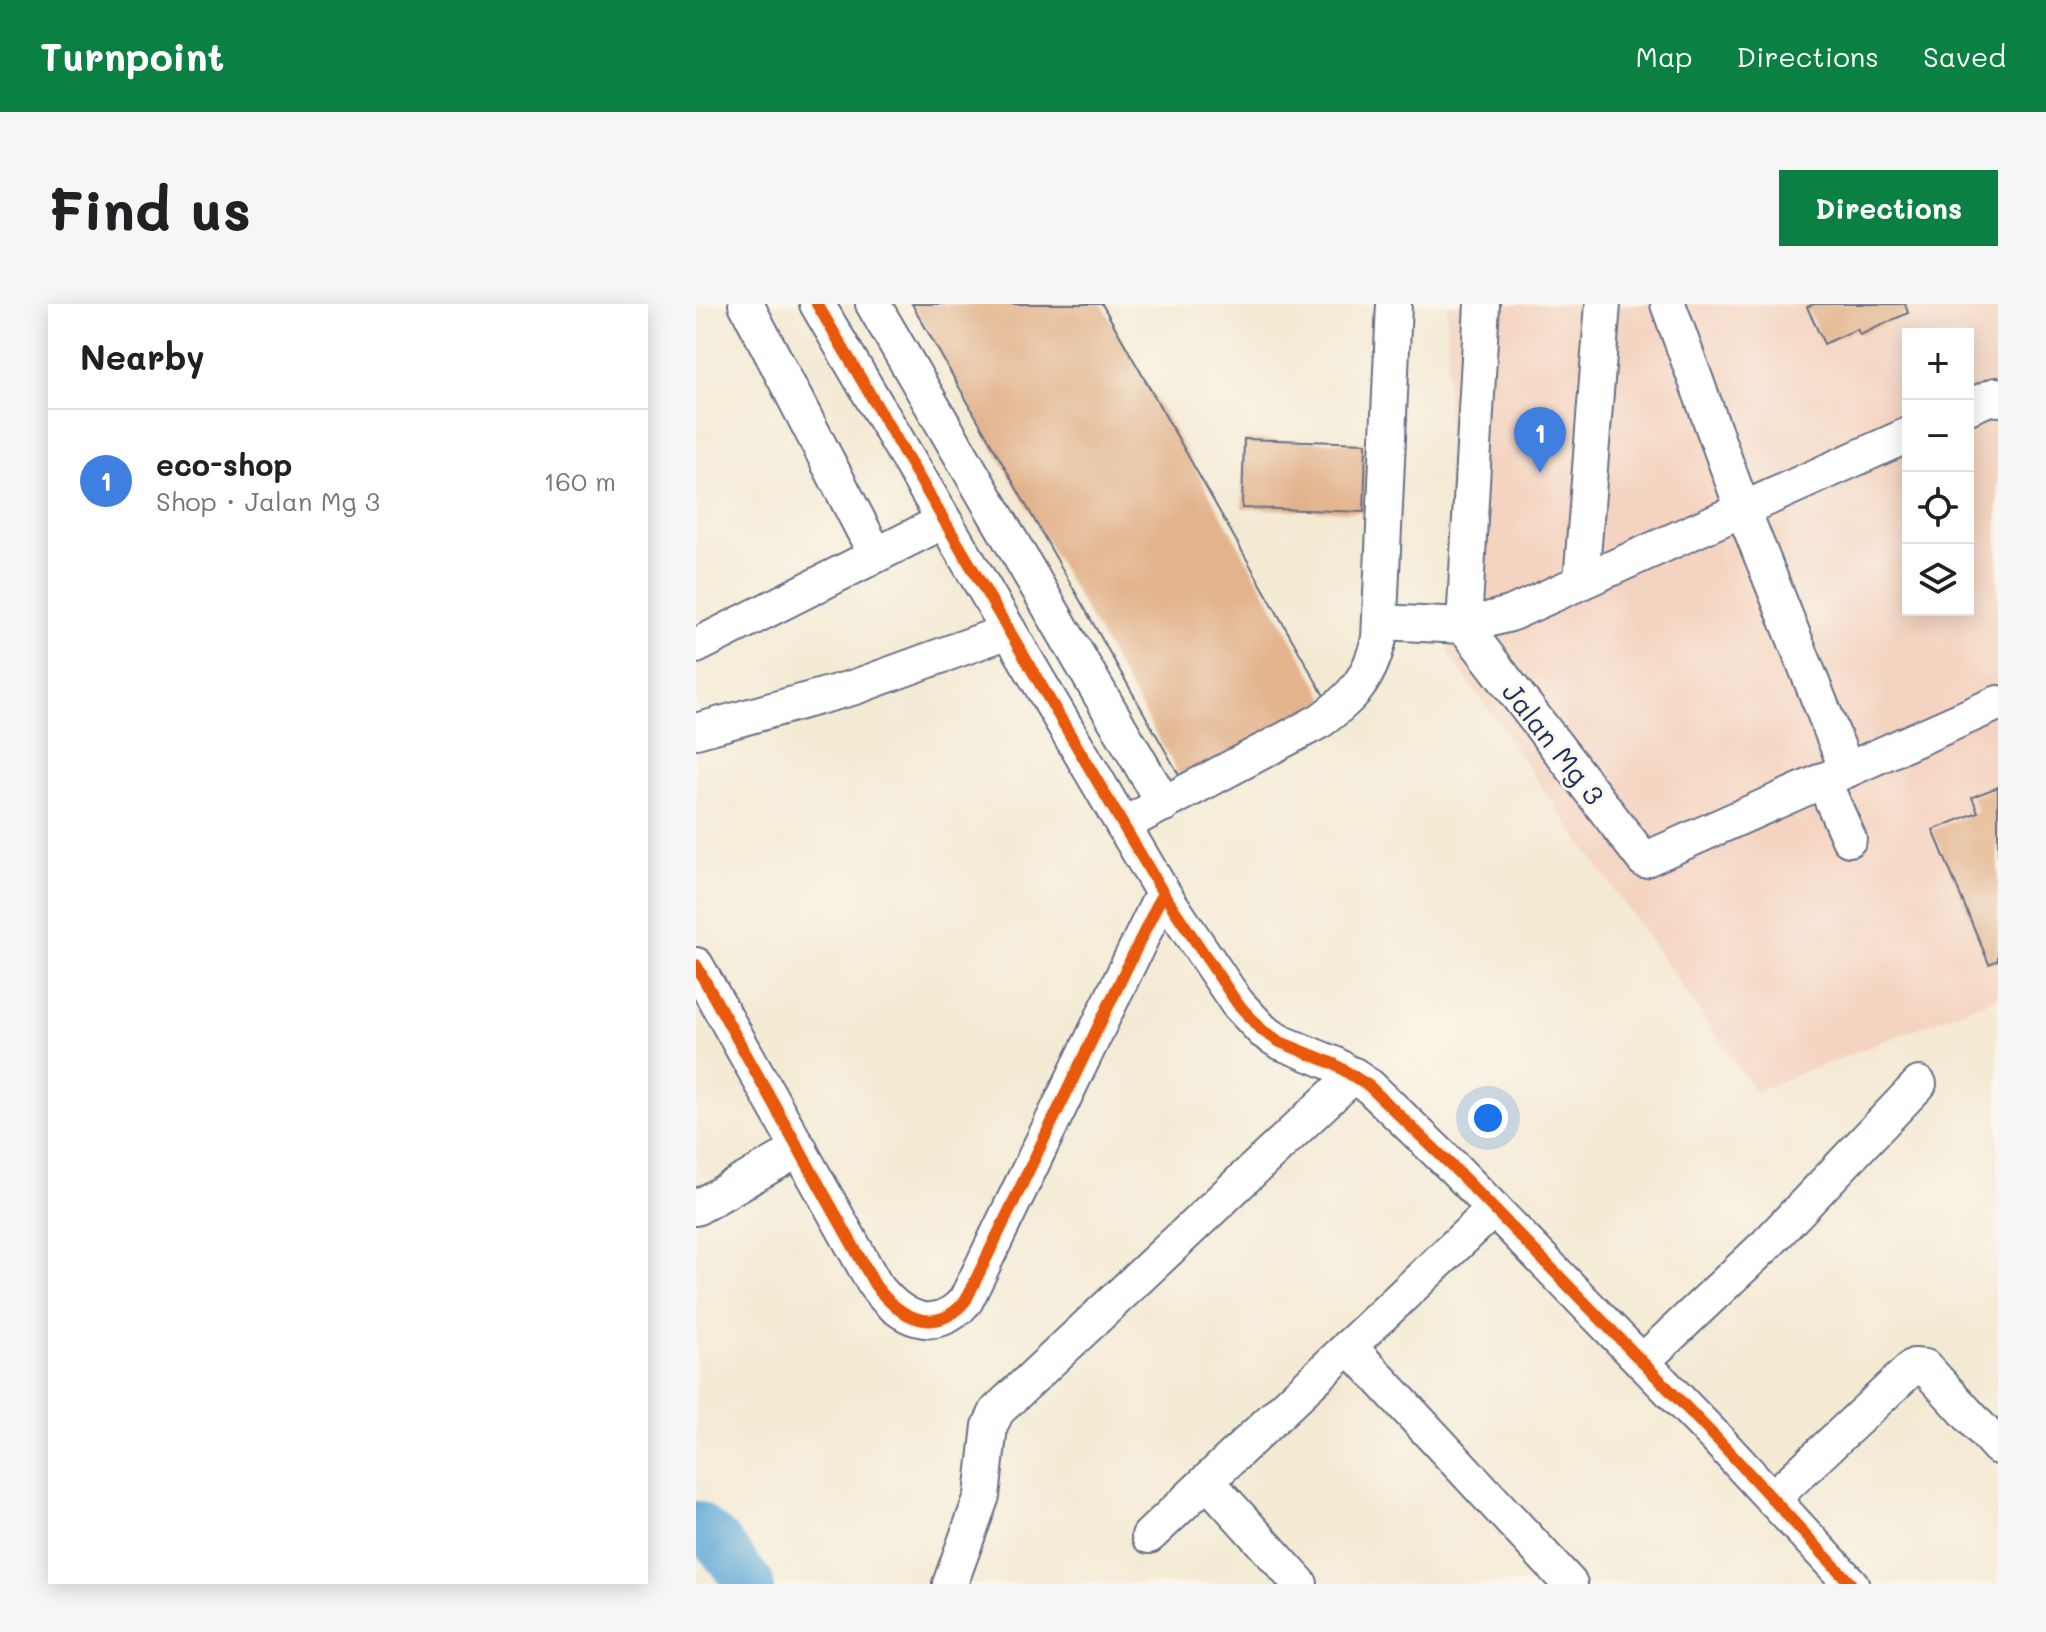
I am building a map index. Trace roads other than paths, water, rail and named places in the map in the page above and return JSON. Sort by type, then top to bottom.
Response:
[{"type":"street","points":[[746,304],[876,555]]},
{"type":"street","points":[[817,304],[1163,893],[1237,1003],[1263,1031],[1280,1042],[1354,1075],[1369,1086],[1494,1209],[1851,1584]]},
{"type":"street","points":[[873,304],[1164,804]]},
{"type":"street","points":[[1123,825],[1320,721],[1344,703],[1364,681],[1374,661],[1380,622],[1394,304]]},
{"type":"street","points":[[1464,626],[1482,304]]},
{"type":"street","points":[[1581,582],[1603,304]]},
{"type":"street","points":[[1668,304],[1835,775],[1849,839]]},
{"type":"street","points":[[1380,622],[1464,626],[1510,614],[1902,438]]},
{"type":"street","points":[[696,646],[944,521]]},
{"type":"street","name":"Jalan Mg 3","points":[[1464,626],[1644,860],[1835,775]]},
{"type":"street","points":[[696,731],[855,687],[1009,631]]},
{"type":"street","points":[[1835,775],[1998,703]]},
{"type":"street","points":[[696,965],[705,1004],[800,1149],[875,1285],[887,1301],[906,1315],[933,1322],[957,1312],[966,1300],[1163,893]]},
{"type":"street","points":[[950,1584],[982,1496],[990,1426],[997,1411],[1354,1075]]},
{"type":"street","points":[[1642,1362],[1767,1244],[1919,1084]]},
{"type":"street","points":[[696,1208],[800,1149]]},
{"type":"street","points":[[1149,1536],[1494,1209]]},
{"type":"street","points":[[1349,1346],[1570,1584]]},
{"type":"street","points":[[1772,1499],[1914,1366],[1925,1367],[1998,1447]]},
{"type":"street","points":[[1207,1481],[1300,1584]]},
{"type":"waterway","points":[[696,1525],[718,1543],[750,1584]]},
{"type":"place","name":"eco-shop","points":[[1540,473]]}]
